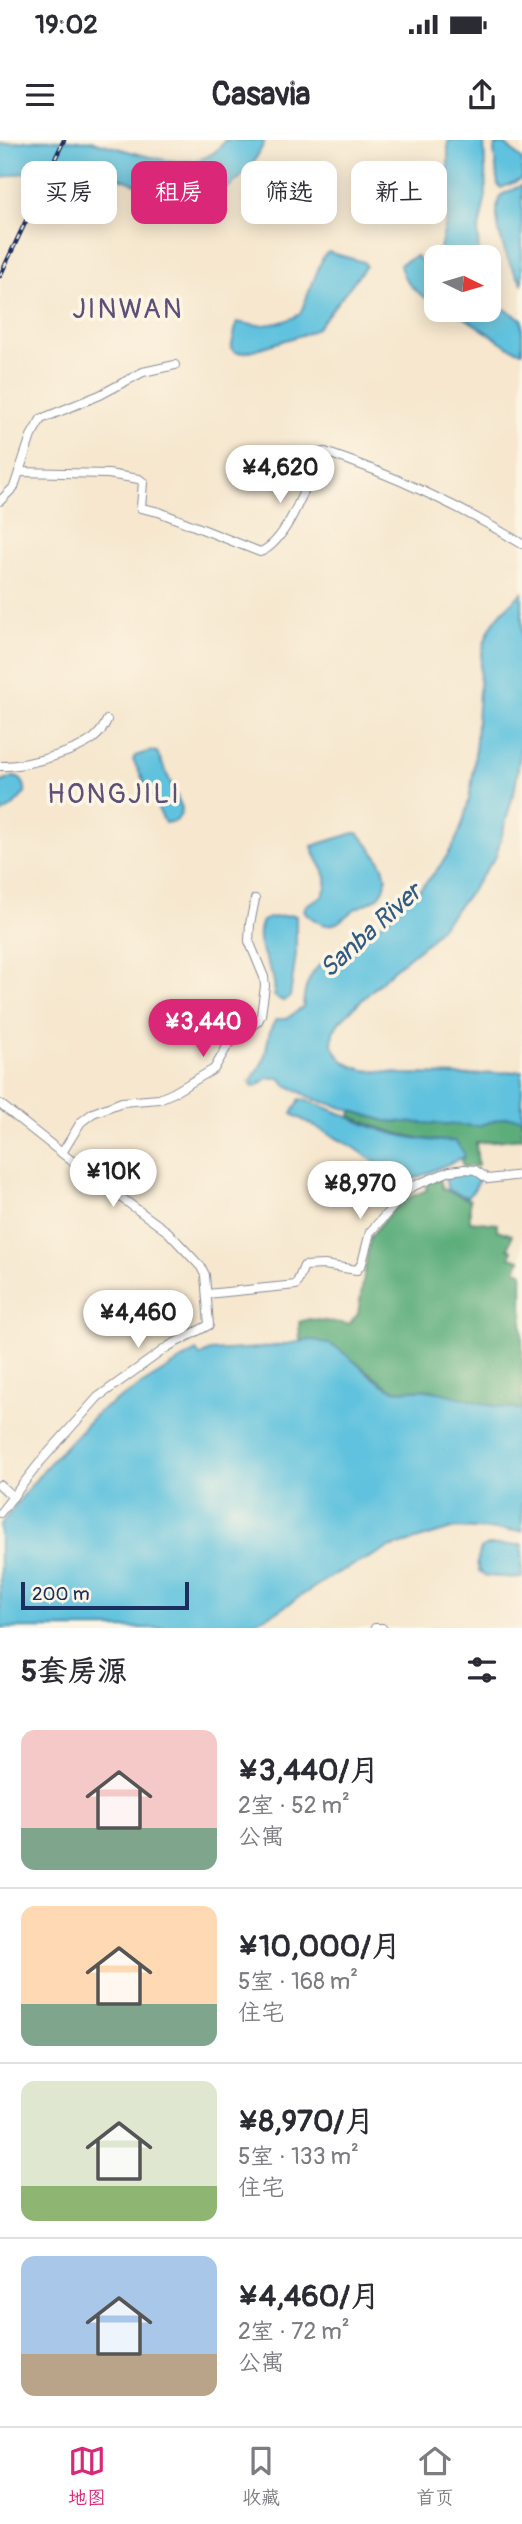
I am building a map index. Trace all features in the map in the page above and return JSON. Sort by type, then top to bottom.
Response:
[{"type":"street","points":[[0,501],[11,492],[33,433],[42,418],[100,395],[143,372],[175,365]]},
{"type":"street","points":[[19,472],[108,474],[139,479],[143,482],[141,508],[159,512],[260,552],[272,545],[282,533],[320,453],[325,452],[388,477],[486,522],[522,544]]},
{"type":"street","points":[[0,766],[35,762],[92,740],[107,720]]},
{"type":"street","points":[[61,1153],[81,1122],[93,1113],[122,1102],[159,1099],[216,1068],[228,1045],[258,1021],[265,986],[250,942],[249,932],[255,899]]},
{"type":"street","points":[[0,1104],[61,1153],[168,1231],[203,1269],[209,1325],[169,1346],[98,1397],[41,1461],[0,1513]]},
{"type":"street","points":[[207,1294],[293,1286],[297,1284],[304,1266],[324,1265],[358,1270],[370,1232],[411,1187],[450,1171],[466,1169],[475,1170],[488,1179],[522,1175]]},
{"type":"street","points":[[0,1485],[13,1497]]},
{"type":"street","points":[[375,1628],[383,1628]]},
{"type":"green space","points":[[352,1111],[386,1121],[477,1126],[506,1117],[522,1118],[522,1138],[476,1143],[478,1166],[463,1167],[461,1160],[464,1157],[456,1141],[428,1140],[388,1131],[350,1116]]},
{"type":"green space","points":[[440,1179],[443,1189],[470,1200],[470,1221],[497,1224],[497,1230],[512,1235],[508,1248],[512,1250],[510,1257],[520,1260],[516,1270],[522,1272],[522,1409],[487,1405],[430,1390],[392,1390],[334,1346],[300,1340],[299,1322],[309,1319],[349,1324],[358,1314],[370,1237],[403,1198],[427,1190],[425,1184]]},
{"type":"water","points":[[36,140],[90,141],[143,155],[181,161],[131,161],[131,183],[117,178],[117,161],[21,161],[21,173],[0,178],[0,144]]},
{"type":"water","points":[[225,140],[265,140],[254,161],[241,161],[241,177],[227,188],[227,161],[181,161],[199,159],[214,153]]},
{"type":"water","points":[[448,140],[484,140],[486,195],[478,233],[478,245],[441,245],[448,215]]},
{"type":"water","points":[[504,143],[522,160],[522,179],[501,188],[498,185],[494,150],[496,145]]},
{"type":"water","points":[[522,185],[522,283],[501,240],[497,215],[501,195]]},
{"type":"water","points":[[328,252],[364,262],[366,266],[318,327],[308,333],[247,352],[238,353],[231,349],[237,322],[269,324],[300,314],[323,257]]},
{"type":"water","points":[[416,256],[424,264],[424,297],[404,277],[400,264]]},
{"type":"water","points":[[501,307],[522,319],[522,352],[509,347],[471,322],[501,322]]},
{"type":"water","points":[[522,593],[522,741],[515,788],[496,856],[469,894],[429,941],[391,972],[340,1021],[333,1032],[332,1045],[341,1059],[364,1070],[403,1074],[467,1075],[522,1071],[522,1118],[506,1117],[477,1126],[386,1121],[314,1099],[286,1085],[280,1078],[268,1078],[253,1086],[250,1083],[261,1066],[273,1023],[277,1019],[286,1019],[303,1007],[305,989],[319,965],[379,926],[400,908],[430,878],[454,844],[462,826],[471,789],[483,647],[494,622]]},
{"type":"water","points":[[150,751],[157,752],[182,808],[176,821],[165,823],[133,760],[135,756]]},
{"type":"water","points":[[13,777],[23,782],[25,793],[12,807],[0,814],[0,783]]},
{"type":"water","points":[[358,833],[380,862],[386,879],[385,887],[375,900],[355,909],[339,922],[324,924],[304,911],[306,905],[322,896],[326,882],[326,876],[312,846]]},
{"type":"water","points":[[296,916],[296,954],[290,997],[283,1001],[274,996],[272,976],[261,949],[259,931],[262,921]]},
{"type":"water","points":[[300,1099],[394,1134],[425,1140],[455,1141],[464,1157],[411,1180],[401,1181],[355,1148],[292,1114]]},
{"type":"water","points":[[471,1171],[478,1179],[475,1188],[467,1197],[448,1190],[445,1177]]},
{"type":"water","points":[[311,1340],[323,1342],[343,1352],[379,1382],[394,1390],[426,1390],[497,1407],[522,1409],[522,1531],[455,1528],[389,1548],[333,1575],[278,1611],[242,1628],[0,1628],[0,1525],[45,1468],[98,1412],[196,1351],[200,1356],[210,1351],[261,1348]]},
{"type":"water","points":[[488,1545],[522,1545],[522,1578],[486,1576],[479,1571],[477,1562],[481,1549]]},
{"type":"railway","points":[[0,276],[64,140]]},
{"type":"district","name":"JINWAN","points":[[128,308]]},
{"type":"district","name":"HONGJILI","points":[[114,793]]},
{"type":"water label","name":"Sanba River","points":[[370,930]]}]
